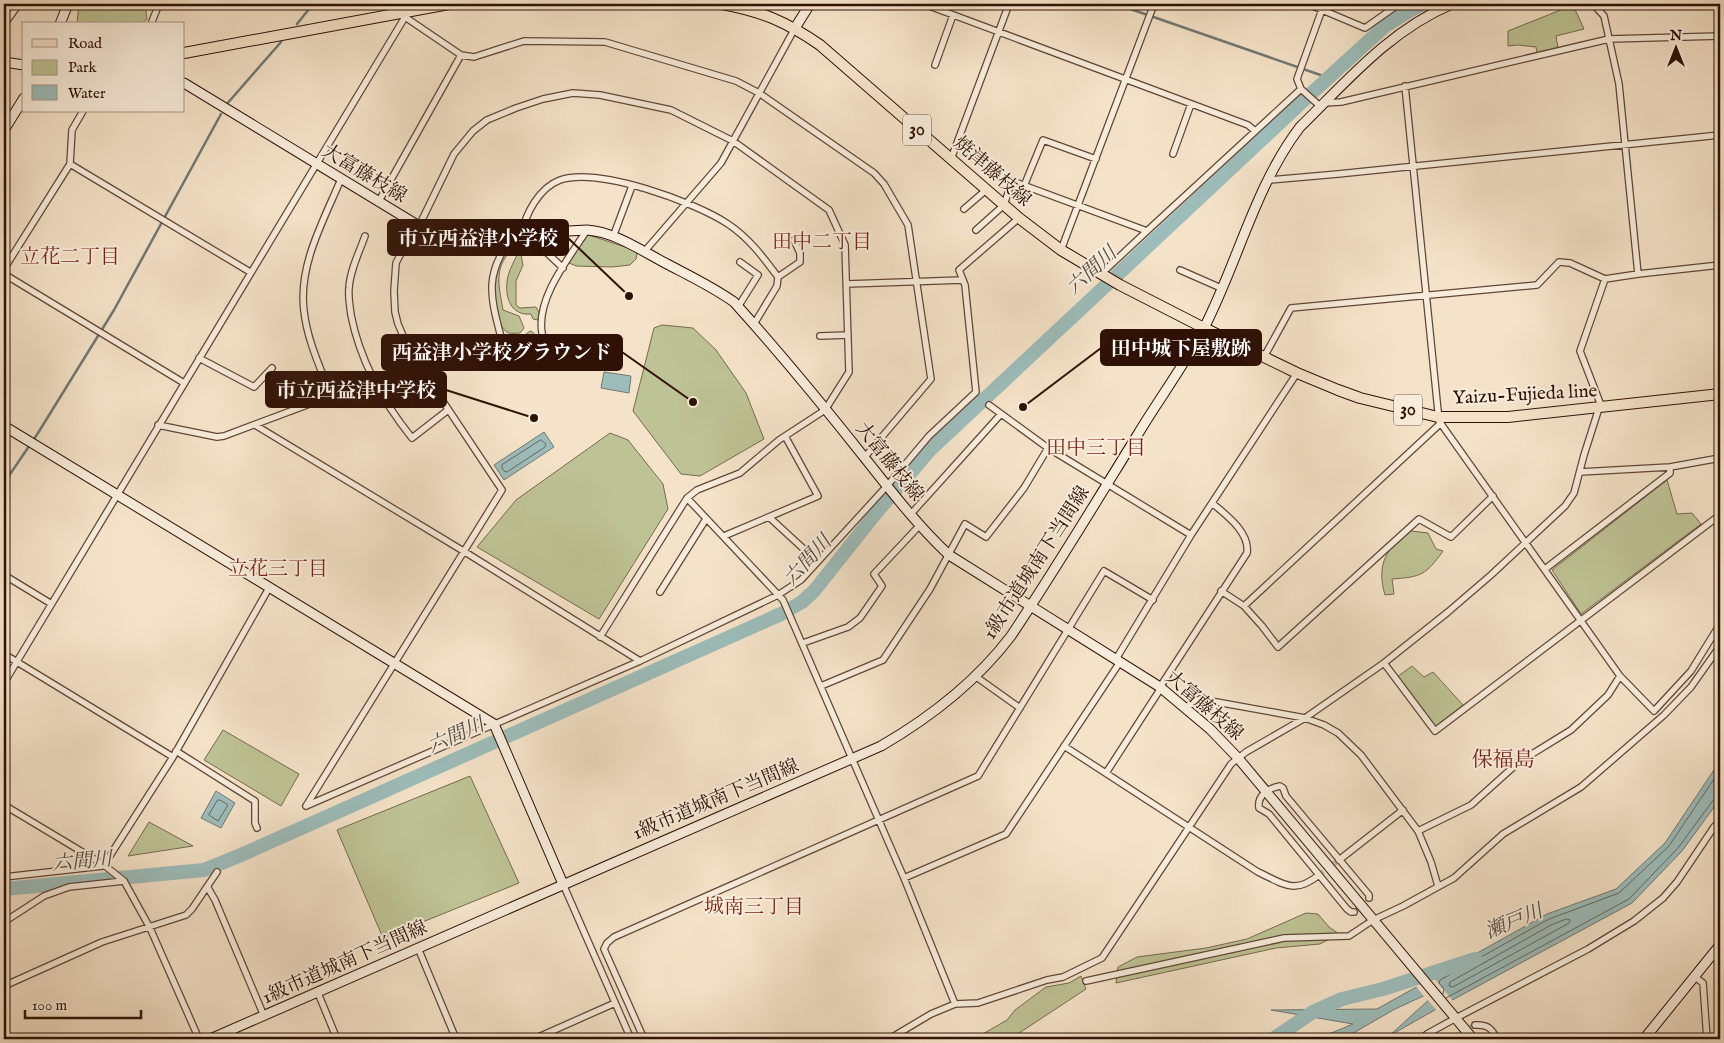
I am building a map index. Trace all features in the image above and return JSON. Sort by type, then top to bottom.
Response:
[{"type":"main road","points":[[185,53],[404,15],[437,5],[449,4]]},
{"type":"main road","name":"焼津藤枝線","points":[[722,4],[754,7],[795,28],[820,45],[1018,218],[1061,250],[1120,285]]},
{"type":"main road","name":"Yaizu-Fujieda line","points":[[1120,285],[1297,373],[1360,398],[1440,420],[1508,417],[1720,394]]},
{"type":"street","points":[[4,25],[19,4]]},
{"type":"street","points":[[61,22],[68,4]]},
{"type":"street","points":[[152,22],[160,4]]},
{"type":"street","points":[[389,4],[461,56],[474,56],[524,41],[604,42],[736,81],[759,93],[874,173],[884,184],[908,225],[932,379],[864,458]]},
{"type":"street","points":[[644,252],[722,163],[759,93],[810,4]]},
{"type":"street","points":[[924,4],[1248,125],[1255,131]]},
{"type":"street","points":[[951,159],[1009,4]]},
{"type":"street","points":[[1061,250],[1154,4]]},
{"type":"street","points":[[1308,4],[1323,6],[1366,28],[1399,4]]},
{"type":"street","name":"1級市道城南下当間線","points":[[210,1039],[881,746],[910,730],[934,712],[998,654],[1030,607],[1107,484],[1204,328],[1269,180],[1286,146],[1300,127],[1382,47],[1423,17],[1452,4]]},
{"type":"street","points":[[1561,4],[1562,6],[1570,4]]},
{"type":"street","points":[[1593,4],[1604,16],[1619,84],[1638,274]]},
{"type":"street","points":[[1323,6],[1297,80],[1303,91],[1322,105],[1609,39],[1720,36]]},
{"type":"street","points":[[4,683],[115,495],[317,165],[404,15]]},
{"type":"street","points":[[935,65],[952,15]]},
{"type":"street","points":[[379,201],[461,56]]},
{"type":"street","points":[[4,62],[22,65]]},
{"type":"street","name":"大富藤枝線","points":[[185,84],[419,226],[456,237],[586,230],[599,231],[644,252],[718,291],[738,307],[754,324],[826,410],[896,499],[949,555],[1160,687],[1210,729],[1238,758],[1474,1039]]},
{"type":"street","points":[[1405,86],[1440,420],[1620,676],[1654,711],[1691,671],[1720,624]]},
{"type":"street","points":[[1103,275],[1147,231],[1255,131],[1303,91]]},
{"type":"street","points":[[600,637],[687,498],[697,490],[740,473],[785,436],[826,410],[849,372],[845,245],[829,210],[733,141],[670,110],[600,95],[573,93],[543,99],[487,120],[473,131],[454,154],[419,226],[411,234],[396,264],[394,291],[398,324],[410,352],[502,490],[306,806],[494,726],[781,597],[801,580],[887,488],[930,436],[976,392],[966,285],[959,270],[1018,218]]},
{"type":"street","points":[[4,130],[22,101]]},
{"type":"street","points":[[1173,154],[1191,104]]},
{"type":"street","points":[[4,269],[70,164],[72,130],[82,112]]},
{"type":"street","points":[[1269,180],[1720,135]]},
{"type":"street","points":[[1024,186],[1043,140],[1096,159]]},
{"type":"street","points":[[70,164],[250,272]]},
{"type":"street","points":[[501,337],[492,300],[492,276],[495,264],[502,250],[521,234],[524,220],[535,201],[549,187],[560,180],[578,177],[666,194],[728,224],[753,245],[778,277],[777,286],[754,324]]},
{"type":"street","points":[[331,396],[309,334],[302,296],[305,273],[313,247],[342,179]]},
{"type":"street","points":[[976,230],[1004,205],[1012,181],[1147,231]]},
{"type":"street","points":[[613,237],[632,186]]},
{"type":"street","points":[[964,209],[986,190]]},
{"type":"street","points":[[552,363],[542,334],[541,319],[549,293],[586,230]]},
{"type":"street","points":[[521,234],[563,268]]},
{"type":"street","points":[[365,236],[352,270],[349,288],[350,304],[357,343],[375,383],[395,416],[412,438],[448,410]]},
{"type":"street","points":[[778,277],[800,262],[800,253],[794,240]]},
{"type":"street","points":[[738,307],[758,276],[740,262]]},
{"type":"street","points":[[1264,357],[1291,308],[1537,285],[1559,262],[1570,263],[1605,279],[1720,265]]},
{"type":"street","points":[[1180,270],[1221,288]]},
{"type":"street","points":[[4,274],[184,383]]},
{"type":"street","points":[[890,1039],[931,1014],[955,1004],[978,1003],[1047,980],[1063,977],[1102,958],[1231,764],[1305,718],[1384,663],[1491,575],[1565,506],[1574,492],[1601,408],[1580,351],[1605,279]]},
{"type":"street","points":[[847,284],[963,280]]},
{"type":"street","points":[[820,336],[848,334]]},
{"type":"street","points":[[199,358],[254,387],[272,368]]},
{"type":"street","points":[[904,878],[1006,834],[1118,661],[1191,535],[1297,373]]},
{"type":"street","points":[[158,425],[217,437],[224,436],[331,396],[375,383]]},
{"type":"street","points":[[989,405],[1048,448],[1191,535]]},
{"type":"street","points":[[910,515],[1001,414]]},
{"type":"street","points":[[1244,606],[1440,420]]},
{"type":"street","points":[[254,425],[465,552],[640,661]]},
{"type":"street","points":[[4,426],[494,726],[631,1039]]},
{"type":"street","points":[[724,536],[818,496],[785,436]]},
{"type":"street","points":[[821,686],[883,660],[930,589],[965,524],[986,537],[1024,488],[1048,448]]},
{"type":"street","points":[[1580,472],[1670,467],[1720,458]]},
{"type":"street","points":[[1545,569],[1670,474],[1670,467]]},
{"type":"street","points":[[1221,591],[1244,606],[1278,647],[1418,519],[1451,537],[1493,496]]},
{"type":"street","points":[[687,498],[781,597],[789,610],[904,878],[955,1004]]},
{"type":"street","points":[[1106,773],[1247,553],[1248,547],[1242,533],[1232,519],[1212,503]]},
{"type":"street","points":[[1384,663],[1435,732],[1720,515]]},
{"type":"street","points":[[769,516],[807,552]]},
{"type":"street","points":[[660,592],[706,519]]},
{"type":"street","points":[[803,643],[848,627],[860,618],[882,586],[874,574],[920,525]]},
{"type":"street","points":[[644,1039],[604,949],[607,943],[614,937],[978,776],[1104,571],[1153,600]]},
{"type":"street","points":[[4,575],[50,603]]},
{"type":"street","points":[[104,865],[176,751],[269,588]]},
{"type":"street","points":[[1086,981],[1284,938],[1349,936],[1454,878],[1502,834],[1581,787],[1664,715],[1690,687],[1720,646]]},
{"type":"street","points":[[4,654],[172,757]]},
{"type":"street","points":[[975,676],[1020,708]]},
{"type":"street","points":[[1418,831],[1471,805],[1519,762],[1571,730],[1608,695],[1620,676]]},
{"type":"street","points":[[1186,707],[1200,699],[1305,718],[1338,733],[1361,755],[1418,831],[1431,862],[1438,886]]},
{"type":"street","points":[[1064,746],[1258,872],[1285,885],[1302,886],[1319,875]]},
{"type":"street","points":[[176,751],[255,801],[255,823],[257,828]]},
{"type":"street","points":[[1354,912],[1347,909],[1269,814],[1259,808],[1260,799],[1266,791],[1280,786],[1283,788],[1286,796],[1369,895],[1369,898]]},
{"type":"street","points":[[4,805],[104,865],[124,881],[150,928],[199,1039]]},
{"type":"street","points":[[1339,860],[1403,810]]},
{"type":"street","points":[[1421,1039],[1453,1015],[1588,949],[1634,921],[1663,898],[1677,882],[1714,826],[1720,821]]},
{"type":"street","points":[[4,877],[104,865]]},
{"type":"street","points":[[4,986],[102,942],[186,915],[208,888],[217,872]]},
{"type":"street","points":[[4,922],[44,896],[69,888],[124,881]]},
{"type":"street","points":[[208,888],[215,900],[264,1016]]},
{"type":"street","points":[[1644,1039],[1720,944]]},
{"type":"street","points":[[418,948],[456,1039]]},
{"type":"street","points":[[1695,977],[1703,983],[1707,1039]]},
{"type":"street","points":[[318,993],[337,1039]]},
{"type":"street","points":[[534,1039],[616,1003]]},
{"type":"street","points":[[1475,1025],[1488,1026],[1497,1039]]},
{"type":"street","points":[[1446,1039],[1455,1037],[1457,1039]]},
{"type":"green space","points":[[79,4],[145,4],[147,19],[143,22],[77,22]]},
{"type":"green space","points":[[1573,5],[1584,29],[1556,36],[1558,48],[1537,53],[1536,47],[1508,46],[1508,31]]},
{"type":"green space","points":[[586,234],[634,250],[637,254],[636,259],[630,265],[612,267],[576,266],[569,263]]},
{"type":"green space","points":[[508,247],[510,248],[500,272],[499,288],[503,310],[519,316],[524,328],[520,333],[509,333],[504,329],[497,313],[495,302],[495,270]]},
{"type":"green space","points":[[520,248],[524,251],[521,255],[523,265],[516,281],[516,305],[520,308],[536,307],[539,312],[538,320],[533,319],[531,314],[524,314],[515,309],[511,305],[507,294],[510,269]]},
{"type":"green space","points":[[662,325],[693,328],[716,350],[746,393],[764,439],[700,476],[681,474],[633,411],[654,328]]},
{"type":"green space","points":[[531,331],[541,344],[541,349],[537,352],[529,352],[524,346],[524,337]]},
{"type":"green space","points":[[610,433],[628,440],[663,484],[668,509],[599,619],[477,547],[516,500]]},
{"type":"green space","points":[[1667,480],[1677,514],[1692,513],[1701,524],[1581,614],[1552,570]]},
{"type":"green space","points":[[1411,531],[1428,533],[1436,549],[1443,551],[1432,565],[1422,573],[1416,576],[1392,579],[1394,594],[1385,595],[1382,575],[1385,558],[1395,543]]},
{"type":"green space","points":[[1412,666],[1424,677],[1433,672],[1463,705],[1435,727],[1397,677]]},
{"type":"green space","points":[[223,730],[299,774],[281,806],[204,760]]},
{"type":"green space","points":[[470,776],[519,883],[383,938],[337,830]]},
{"type":"green space","points":[[149,822],[193,846],[128,856]]},
{"type":"green space","points":[[1306,913],[1318,914],[1329,927],[1339,934],[1320,944],[1276,948],[1116,983],[1118,967],[1137,957],[1206,948],[1247,939]]},
{"type":"green space","points":[[1081,976],[1086,989],[1010,1039],[974,1039],[1007,1020],[1015,1010],[1046,987],[1069,983]]},
{"type":"water","points":[[604,372],[631,376],[629,393],[601,388]]},
{"type":"water","points":[[544,432],[554,447],[504,480],[494,465]]},
{"type":"water","points":[[1720,761],[1720,799],[1682,851],[1632,903],[1389,1036],[1443,987],[1395,1009],[1343,1039],[1317,1039],[1353,1024],[1271,1010],[1377,1009],[1547,914],[1616,889],[1665,843]]},
{"type":"water","points":[[216,791],[235,803],[221,828],[201,818]]},
{"type":"pier","points":[[1432,976],[1454,1002],[1437,1011],[1427,999],[1431,995],[1425,998],[1415,985]]},
{"type":"waterway","points":[[297,24],[313,4]]},
{"type":"waterway","points":[[1116,4],[1329,78]]},
{"type":"waterway","name":"六間川","points":[[4,889],[204,870],[781,614],[802,602],[814,591],[876,513],[930,450],[1385,26],[1423,4]]},
{"type":"waterway","points":[[226,105],[281,42]]},
{"type":"waterway","points":[[4,483],[38,433],[114,310],[221,114]]},
{"type":"waterway","name":"瀬戸川","points":[[1273,1039],[1313,1012],[1342,999],[1383,989],[1475,959]]},
{"type":"tunnel","points":[[1319,875],[1339,860]]},
{"type":"tunnel","points":[[1354,912],[1369,898]]},
{"type":"tunnel","points":[[1455,1037],[1475,1025]]},
{"type":"place","name":"市立西益津小学校","points":[[629,296]]},
{"type":"place","name":"西益津小学校グラウンド","points":[[693,402]]},
{"type":"place","name":"田中城下屋敷跡","points":[[1023,407]]},
{"type":"place","name":"市立西益津中学校","points":[[534,418]]},
{"type":"district","name":"田中二丁目","points":[[822,242]]},
{"type":"district","name":"立花二丁目","points":[[70,257]]},
{"type":"district","name":"田中三丁目","points":[[1096,448]]},
{"type":"district","name":"立花三丁目","points":[[278,569]]},
{"type":"district","name":"保福島","points":[[1503,760]]},
{"type":"district","name":"城南三丁目","points":[[754,907]]}]
